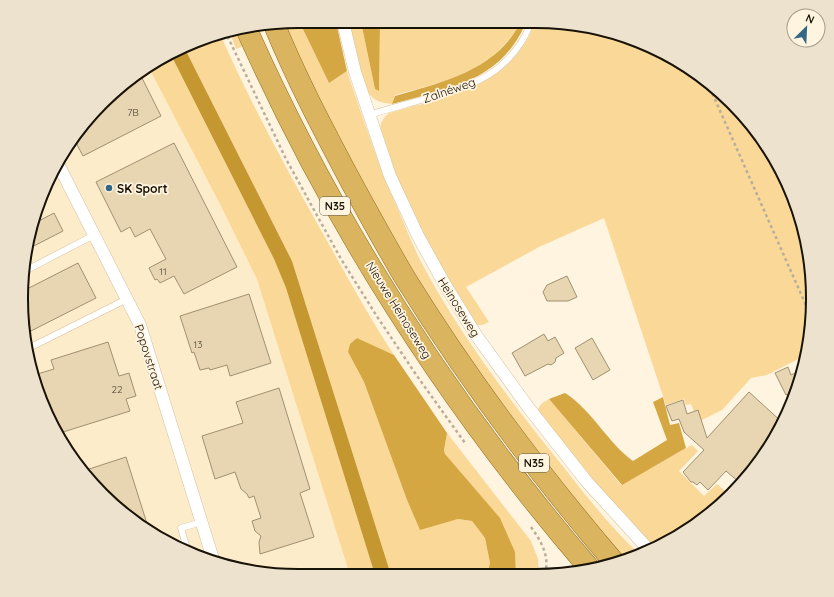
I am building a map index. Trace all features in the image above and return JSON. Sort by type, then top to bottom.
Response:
[{"type":"highway","name":"Nieuwe Heinoseweg","points":[[276,29],[291,64],[330,143],[405,277],[458,360],[519,445],[611,558]]},
{"type":"highway","name":"Nieuwe Heinoseweg","points":[[248,33],[300,141],[337,209],[393,303],[440,375],[486,441],[586,564]]},
{"type":"street","name":"Heinoseweg","points":[[344,28],[355,72],[368,115],[390,176],[418,236],[444,283],[476,335],[528,407],[578,470],[645,545]]},
{"type":"street","name":"Popovstraat","points":[[61,169],[140,325],[212,555]]},
{"type":"lane","name":"Zalnéweg","points":[[368,115],[453,92],[488,76],[500,68],[512,56],[522,42],[529,28]]},
{"type":"lane","points":[[30,269],[94,235]]},
{"type":"lane","points":[[32,346],[127,299]]},
{"type":"lane","points":[[186,544],[181,528],[202,522]]},
{"type":"path","points":[[713,94],[806,305]]},
{"type":"shaded area","points":[[302,28],[329,83],[347,71],[366,128],[395,203],[420,260],[434,286],[465,336],[499,384],[584,493],[635,550],[620,556],[560,484],[466,357],[371,204],[284,29]]},
{"type":"shaded area","points":[[302,28],[337,28],[347,71],[329,83]]},
{"type":"shaded area","points":[[350,28],[362,28],[375,89],[379,91],[380,28],[517,28],[507,41],[480,65],[449,79],[395,95],[392,104],[376,100],[368,92],[358,61]]},
{"type":"shaded area","points":[[362,28],[380,28],[379,91],[375,89]]},
{"type":"shaded area","points":[[517,28],[523,28],[514,44],[501,59],[486,71],[451,87],[392,104],[395,96],[448,80],[481,64],[496,54]]},
{"type":"shaded area","points":[[532,28],[571,30],[606,37],[622,42],[671,64],[686,74],[714,95],[739,120],[770,163],[785,195],[797,228],[804,263],[806,298],[804,334],[799,358],[767,375],[751,378],[722,410],[698,422],[691,404],[686,405],[684,399],[666,405],[604,218],[539,247],[466,287],[489,322],[482,325],[475,325],[440,264],[408,203],[381,138],[380,128],[382,121],[389,113],[453,94],[474,86],[492,76],[509,63],[523,46]]},
{"type":"shaded area","points":[[239,34],[244,46],[236,49],[231,36]]},
{"type":"shaded area","points":[[222,39],[244,86],[284,163],[359,297],[394,355],[357,338],[348,352],[364,382],[407,500],[420,529],[458,519],[472,521],[485,538],[490,563],[488,569],[389,569],[292,261],[187,53]]},
{"type":"shaded area","points":[[187,53],[292,261],[389,569],[373,569],[286,288],[274,259],[173,59],[179,56]]},
{"type":"shaded area","points":[[173,59],[274,259],[286,288],[373,569],[348,569],[257,279],[220,204],[151,72]]},
{"type":"shaded area","points":[[159,67],[286,337],[355,569],[298,569],[263,567],[246,564],[212,555],[163,533],[134,513],[107,490],[74,449],[56,418],[37,369],[30,334],[28,298],[30,263],[37,228],[49,195],[64,163],[84,134],[107,107],[120,95]]},
{"type":"shaded area","points":[[357,338],[394,355],[447,433],[444,450],[445,454],[500,518],[515,552],[516,569],[488,569],[490,563],[485,538],[472,521],[458,519],[420,530],[407,500],[364,382],[348,352],[350,344]]},
{"type":"shaded area","points":[[565,393],[575,400],[592,417],[615,445],[633,461],[667,440],[653,402],[663,397],[670,425],[679,423],[686,448],[622,485],[549,399]]},
{"type":"shaded area","points":[[549,399],[621,485],[692,445],[698,451],[679,471],[704,496],[717,484],[726,491],[686,523],[671,533],[650,543],[594,482],[538,412],[543,403]]},
{"type":"shaded area","points":[[447,433],[531,541],[538,559],[539,569],[516,569],[515,552],[445,454],[444,450]]},
{"type":"building","points":[[142,78],[161,116],[83,156],[77,144],[84,134],[107,107]]},
{"type":"building","points":[[174,143],[237,267],[184,294],[174,276],[160,283],[157,279],[155,280],[149,268],[166,259],[150,229],[135,237],[130,227],[121,232],[96,182]]},
{"type":"building","points":[[54,213],[63,231],[33,246],[37,228],[39,221]]},
{"type":"building","points":[[78,263],[96,298],[30,332],[29,288]]},
{"type":"building","points":[[567,276],[577,297],[568,301],[547,301],[543,292],[547,285]]},
{"type":"building","points":[[249,294],[271,363],[230,376],[227,365],[210,370],[209,368],[200,370],[194,352],[192,353],[180,316]]},
{"type":"building","points":[[544,334],[548,341],[555,337],[564,353],[556,358],[555,362],[551,365],[548,364],[525,376],[512,353]]},
{"type":"building","points":[[592,338],[610,370],[593,380],[575,348]]},
{"type":"building","points":[[108,342],[119,376],[129,373],[136,396],[126,399],[130,411],[63,432],[49,402],[38,374],[54,369],[51,360]]},
{"type":"building","points":[[788,367],[791,375],[796,373],[788,394],[786,395],[775,373]]},
{"type":"building","points":[[279,388],[310,489],[300,493],[314,537],[260,554],[259,542],[261,536],[255,531],[252,521],[261,518],[254,496],[249,498],[241,489],[235,472],[215,479],[202,436],[243,423],[236,402]]},
{"type":"building","points":[[749,392],[778,418],[760,449],[736,480],[726,471],[708,490],[700,482],[697,485],[691,482],[683,472],[704,450],[684,432],[679,419],[672,421],[666,406],[683,400],[687,414],[698,410],[707,438]]},
{"type":"building","points":[[126,457],[146,522],[120,502],[89,469]]},
{"type":"place","name":"SK Sport","points":[[109,188]]}]
